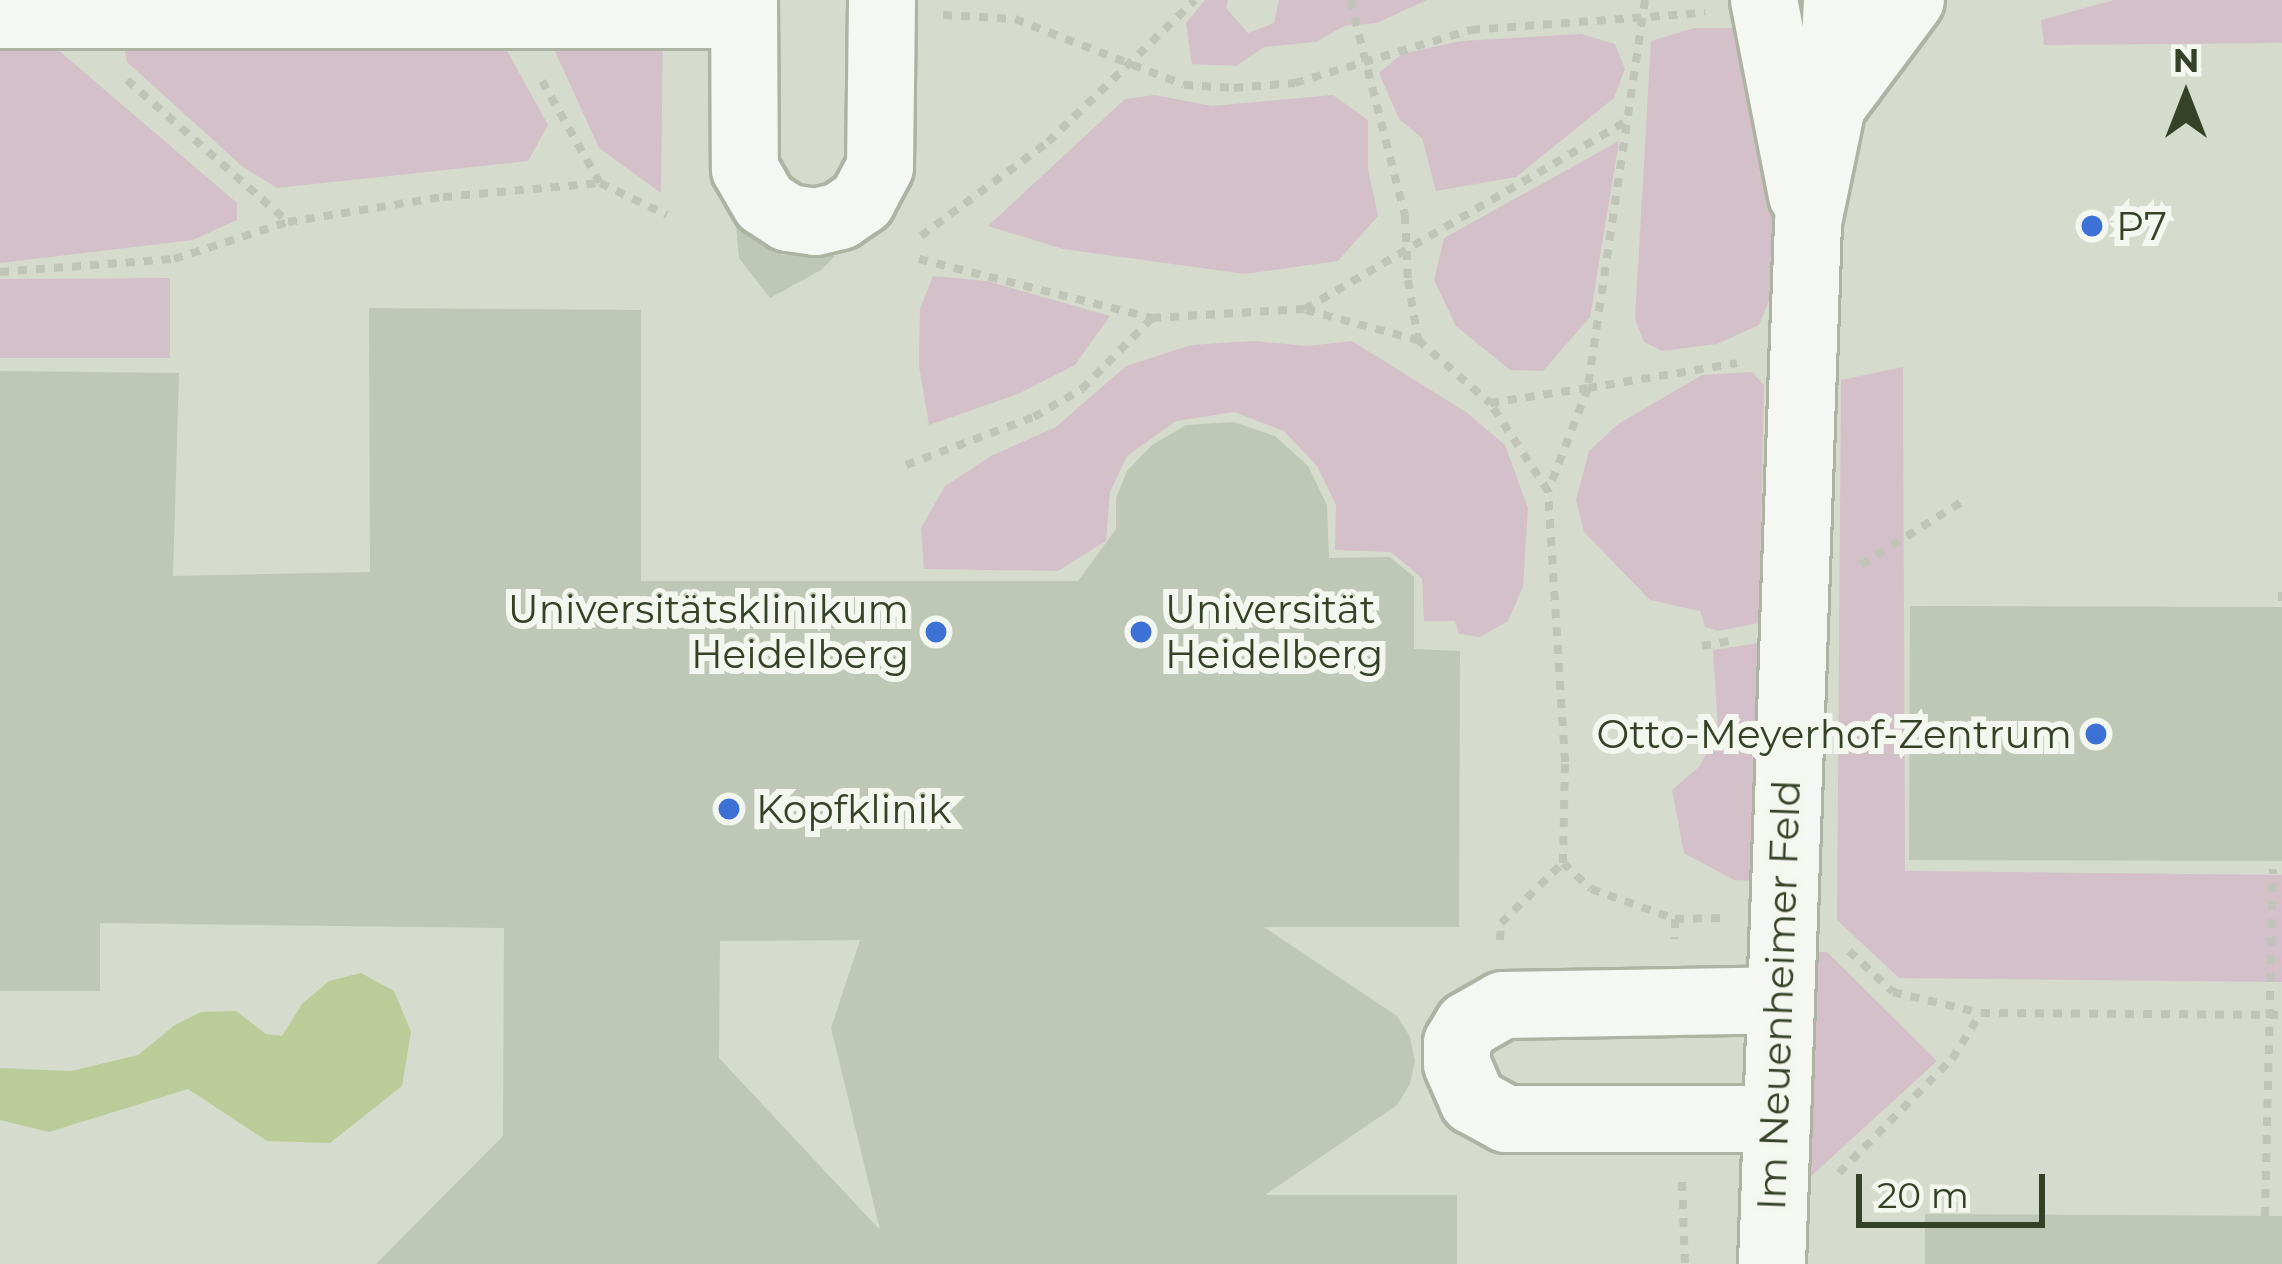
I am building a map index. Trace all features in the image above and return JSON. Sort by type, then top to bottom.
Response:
[{"type":"street","name":"Im Neuenheimer Feld","points":[[1772,1235],[1808,222],[1832,106],[1837,0]]},
{"type":"street","name":"Im Neuenheimer Feld","points":[[1832,106],[1911,0]]},
{"type":"street","name":"Im Neuenheimer Feld","points":[[1763,5],[1808,222]]},
{"type":"street","points":[[27,15],[506,16],[743,8],[743,155],[749,181],[776,212],[814,222],[852,210],[876,179],[881,154],[882,7]]},
{"type":"street","points":[[1776,1120],[1530,1120],[1486,1112],[1462,1083],[1457,1043],[1486,1010],[1524,1003],[1779,1000]]},
{"type":"path","points":[[920,237],[1048,142],[1195,0]]},
{"type":"path","points":[[1351,0],[1410,248],[1408,280],[1418,340]]},
{"type":"path","points":[[1486,1010],[1495,983],[1501,923],[1563,863],[1565,762],[1548,491],[1588,388],[1646,18],[1645,0]]},
{"type":"path","points":[[882,7],[1015,19],[1184,85],[1234,88],[1294,82],[1471,30],[1763,5]]},
{"type":"path","points":[[27,15],[288,222]]},
{"type":"path","points":[[506,16],[600,183]]},
{"type":"path","points":[[1305,309],[1628,120]]},
{"type":"path","points":[[0,272],[174,259],[288,222],[443,197],[600,183],[668,215]]},
{"type":"path","points":[[920,259],[1152,318],[1305,309],[1418,340],[1490,403],[1548,491]]},
{"type":"path","points":[[906,465],[1050,408],[1082,389],[1152,318]]},
{"type":"path","points":[[1490,403],[1764,358],[1804,337]]},
{"type":"path","points":[[1792,611],[1968,498]]},
{"type":"path","points":[[2282,584],[2282,601]]},
{"type":"path","points":[[2265,1216],[2273,868]]},
{"type":"path","points":[[1675,919],[1812,917],[1893,992],[1981,1013],[2282,1016]]},
{"type":"path","points":[[1772,1235],[1952,1059],[1981,1013]]},
{"type":"shaded area","name":"Universität Heidelberg","points":[[0,0],[2282,0],[2282,1264],[0,1264]]},
{"type":"shaded area","points":[[1205,0],[1228,0],[1226,8],[1248,33],[1274,23],[1279,0],[1427,0],[1377,23],[1344,26],[1316,42],[1264,47],[1236,66],[1192,64],[1186,23]]},
{"type":"shaded area","points":[[2114,0],[2282,0],[2282,43],[2044,45],[2041,20]]},
{"type":"shaded area","points":[[663,20],[661,193],[599,148],[544,27]]},
{"type":"shaded area","points":[[1694,28],[1746,28],[1775,179],[1771,296],[1759,325],[1717,344],[1662,351],[1644,342],[1635,319],[1651,41]]},
{"type":"shaded area","points":[[495,29],[548,125],[528,161],[277,188],[243,167],[127,62],[122,35]]},
{"type":"shaded area","points":[[36,31],[237,203],[237,220],[193,240],[0,263],[0,32]]},
{"type":"shaded area","points":[[1581,34],[1615,44],[1625,69],[1614,98],[1516,177],[1436,191],[1422,138],[1399,119],[1379,73],[1402,54],[1461,41]]},
{"type":"shaded area","points":[[1155,95],[1212,106],[1333,95],[1368,120],[1368,169],[1378,216],[1338,261],[1245,274],[1063,249],[988,226],[1125,99]]},
{"type":"shaded area","points":[[1619,141],[1590,317],[1543,371],[1510,370],[1456,326],[1434,280],[1444,238]]},
{"type":"shaded area","points":[[933,276],[987,281],[1110,316],[1075,365],[1018,394],[929,425],[919,366],[920,309]]},
{"type":"shaded area","points":[[170,278],[170,358],[0,358],[0,279]]},
{"type":"shaded area","points":[[1253,341],[1307,346],[1352,341],[1466,412],[1505,445],[1528,508],[1523,587],[1508,621],[1480,637],[1459,634],[1455,621],[1424,621],[1422,578],[1391,552],[1335,550],[1336,505],[1317,466],[1284,431],[1234,412],[1176,421],[1127,456],[1110,492],[1106,541],[1058,571],[924,569],[921,528],[945,486],[991,456],[1056,427],[1126,366],[1191,345]]},
{"type":"shaded area","points":[[1903,367],[1905,871],[2282,875],[2282,982],[1899,978],[1837,920],[1841,380]]},
{"type":"shaded area","points":[[1752,372],[1764,385],[1759,623],[1718,631],[1705,627],[1700,611],[1650,600],[1584,532],[1576,500],[1589,451],[1618,424],[1702,375]]},
{"type":"shaded area","points":[[1766,642],[1757,881],[1734,880],[1684,853],[1672,790],[1700,766],[1718,729],[1713,650]]},
{"type":"shaded area","points":[[1811,952],[1827,952],[1937,1061],[1809,1178]]},
{"type":"shaded area","points":[[361,973],[394,991],[411,1032],[402,1086],[330,1143],[267,1141],[188,1089],[49,1132],[0,1120],[0,1068],[71,1071],[138,1055],[175,1025],[201,1012],[236,1011],[266,1034],[282,1036],[302,1004],[329,981]]},
{"type":"building","points":[[736,226],[782,255],[835,256],[821,270],[770,298],[739,258]]},
{"type":"building","name":"Kopfklinik","points":[[369,308],[641,310],[641,581],[1078,581],[1116,529],[1116,498],[1127,471],[1152,445],[1186,425],[1234,422],[1275,436],[1308,466],[1327,505],[1329,558],[1390,557],[1414,577],[1414,649],[1460,651],[1459,927],[1264,927],[1397,1016],[1410,1037],[1415,1061],[1410,1084],[1397,1105],[1265,1195],[1457,1195],[1457,1264],[376,1264],[503,1136],[504,928],[100,923],[100,991],[0,991],[0,371],[179,373],[173,576],[370,572]],"holes":[[[860,940],[831,1028],[880,1230],[719,1058],[720,941]]]},
{"type":"building","name":"Otto-Meyerhof-Zentrum","points":[[1910,606],[2282,607],[2282,861],[1909,860]]},
{"type":"building","points":[[1925,1214],[2282,1216],[2282,1264],[1925,1264]]},
{"type":"place","name":"P7","points":[[2092,226]]},
{"type":"place","name":"Universitätsklinikum Heidelberg","points":[[936,632]]},
{"type":"place","name":"Universität Heidelberg","points":[[1141,632]]},
{"type":"place","name":"Otto-Meyerhof-Zentrum","points":[[2096,734]]},
{"type":"place","name":"Kopfklinik","points":[[729,809]]}]
